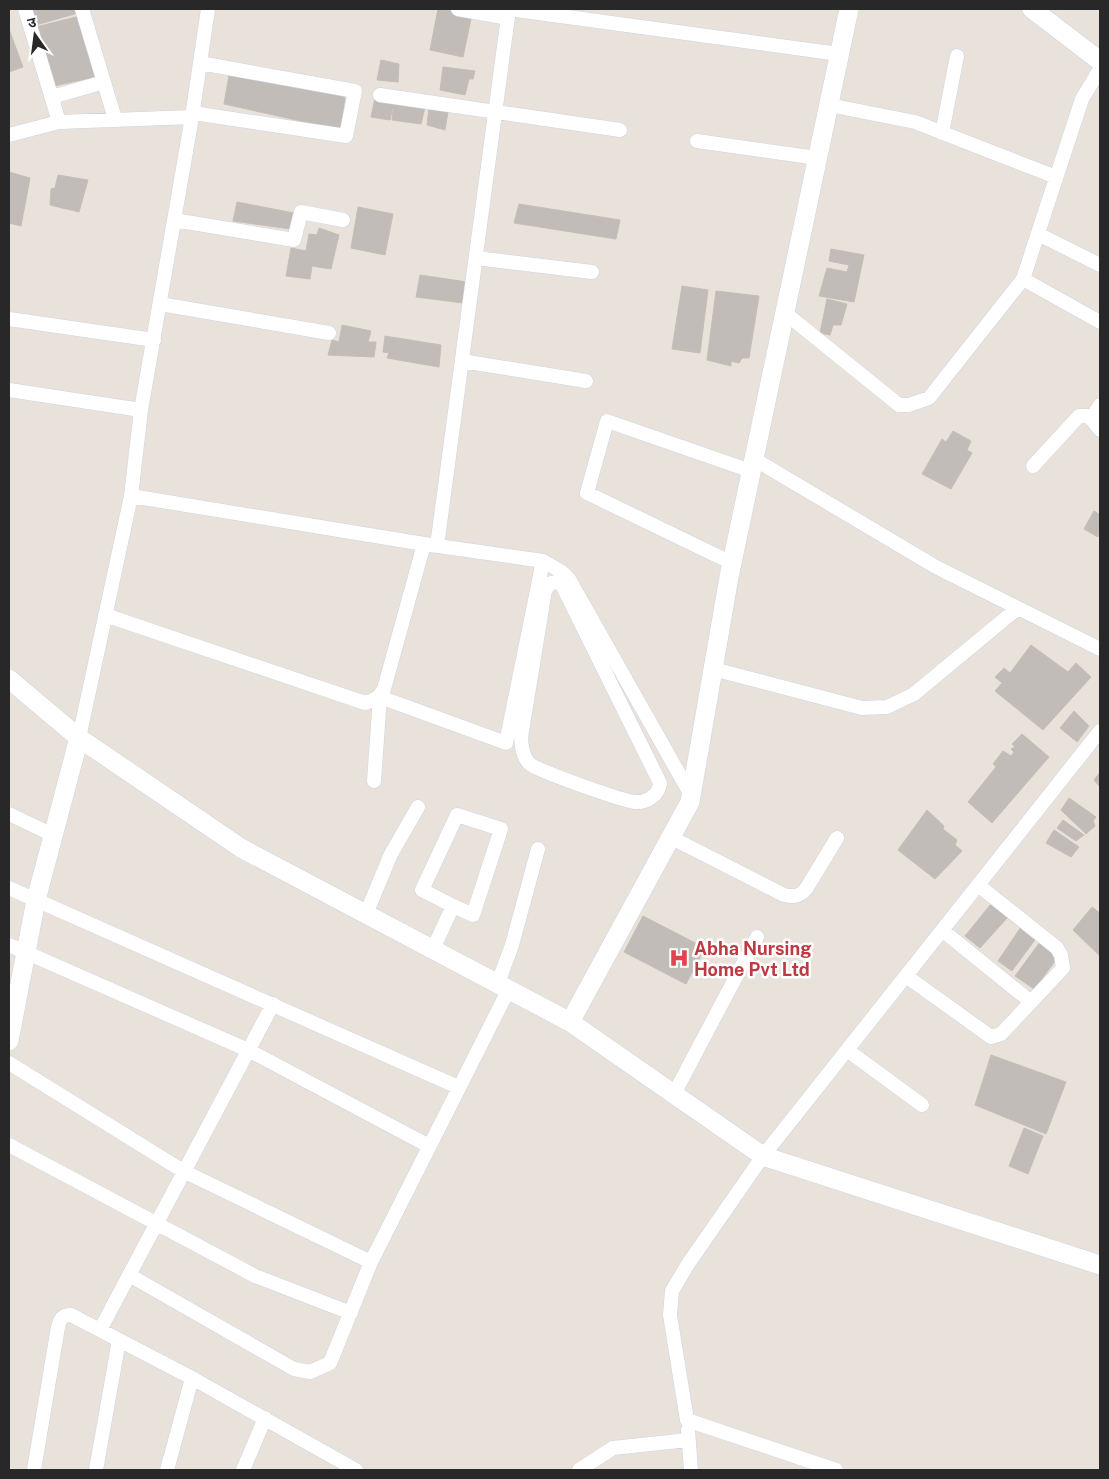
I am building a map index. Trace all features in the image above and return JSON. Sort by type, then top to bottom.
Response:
[{"type":"street","points":[[25,9],[58,122]]},
{"type":"street","points":[[82,9],[115,119]]},
{"type":"street","points":[[9,1041],[36,900],[79,738],[131,496],[141,410],[192,115],[208,9]]},
{"type":"street","points":[[458,9],[509,12],[839,54]]},
{"type":"street","points":[[570,1022],[690,802],[732,563],[849,9]]},
{"type":"street","points":[[1032,9],[1100,61]]},
{"type":"street","points":[[374,781],[380,697],[430,546],[462,361],[509,12]]},
{"type":"street","points":[[942,132],[957,56]]},
{"type":"street","points":[[9,135],[58,122],[192,115],[346,136],[355,91],[200,63]]},
{"type":"street","points":[[784,313],[899,404],[909,405],[929,398],[1023,279],[1082,99],[1100,69]]},
{"type":"street","points":[[52,97],[104,82]]},
{"type":"street","points":[[380,95],[620,130]]},
{"type":"street","points":[[828,105],[915,122],[1056,177]]},
{"type":"street","points":[[697,141],[817,158]]},
{"type":"street","points":[[174,220],[294,240],[301,212],[343,220]]},
{"type":"street","points":[[1038,234],[1100,264]]},
{"type":"street","points":[[476,258],[592,272]]},
{"type":"street","points":[[1023,279],[1100,322]]},
{"type":"street","points":[[160,304],[328,332]]},
{"type":"street","points":[[9,319],[154,340]]},
{"type":"street","points":[[462,361],[586,381]]},
{"type":"street","points":[[9,390],[141,410]]},
{"type":"street","points":[[1091,419],[1100,406]]},
{"type":"street","points":[[1033,466],[1079,416],[1086,414],[1100,430]]},
{"type":"street","points":[[732,563],[587,493],[607,421],[752,465],[936,566],[1100,649]]},
{"type":"street","points":[[131,496],[430,546],[543,561],[562,572],[569,579],[691,795]]},
{"type":"street","points":[[105,615],[365,702],[380,697],[506,744],[543,561]]},
{"type":"street","points":[[558,582],[562,585],[610,681],[660,783],[659,790],[654,797],[636,802],[544,771],[529,763],[520,740],[545,590],[552,583],[558,582]]},
{"type":"street","points":[[713,670],[862,708],[887,707],[914,694],[1018,608]]},
{"type":"street","points":[[610,681],[624,676]]},
{"type":"street","points":[[9,679],[79,738],[241,848],[570,1022],[762,1156],[1100,1265]]},
{"type":"street","points":[[691,1470],[686,1420],[670,1315],[672,1291],[688,1264],[762,1156],[978,885],[1099,737]]},
{"type":"street","points":[[366,914],[391,854],[418,806]]},
{"type":"street","points":[[9,814],[53,835]]},
{"type":"street","points":[[457,815],[501,829],[473,915],[453,906],[422,890],[457,815]]},
{"type":"street","points":[[670,837],[784,895],[793,897],[801,895],[806,889],[837,838]]},
{"type":"street","points":[[129,1274],[294,1369],[310,1372],[330,1363],[371,1262],[458,1087],[504,986],[512,945],[538,849]]},
{"type":"street","points":[[906,976],[991,1037],[1001,1034],[1063,968],[1062,955],[1057,948],[978,885]]},
{"type":"street","points":[[9,888],[458,1087]]},
{"type":"street","points":[[433,949],[453,906]]},
{"type":"street","points":[[942,930],[1031,1002]]},
{"type":"street","points":[[674,1094],[757,937]]},
{"type":"street","points":[[9,944],[248,1050],[429,1146]]},
{"type":"street","points":[[100,1330],[273,1004]]},
{"type":"street","points":[[847,1050],[922,1105]]},
{"type":"street","points":[[9,1063],[183,1171],[371,1262]]},
{"type":"street","points":[[9,1145],[255,1276],[351,1313]]},
{"type":"street","points":[[34,1470],[61,1318],[65,1315],[71,1315],[192,1378],[265,1418],[349,1469]]},
{"type":"street","points":[[96,1470],[119,1340]]},
{"type":"street","points":[[167,1470],[192,1378]]},
{"type":"street","points":[[243,1470],[265,1418]]},
{"type":"street","points":[[686,1420],[836,1470]]},
{"type":"street","points":[[579,1470],[613,1448],[688,1440]]},
{"type":"building","points":[[32,9],[77,9],[78,13],[36,25]]},
{"type":"building","points":[[438,9],[472,14],[463,57],[430,50]]},
{"type":"building","points":[[80,16],[95,77],[54,86],[36,27]]},
{"type":"building","points":[[9,29],[23,67],[9,72]]},
{"type":"building","points":[[381,60],[399,64],[398,82],[377,80]]},
{"type":"building","points":[[443,67],[475,71],[473,79],[469,79],[465,95],[440,90]]},
{"type":"building","points":[[229,75],[345,96],[341,130],[224,104]]},
{"type":"building","points":[[375,98],[394,101],[390,120],[371,117]]},
{"type":"building","points":[[394,101],[425,107],[421,124],[392,120]]},
{"type":"building","points":[[429,108],[448,112],[445,130],[427,125]]},
{"type":"building","points":[[9,172],[30,178],[21,226],[9,223]]},
{"type":"building","points":[[58,175],[88,180],[79,212],[50,205],[51,189],[55,188]]},
{"type":"building","points":[[237,202],[294,213],[291,229],[233,221]]},
{"type":"building","points":[[519,204],[620,220],[616,239],[514,223]]},
{"type":"building","points":[[358,207],[393,214],[385,255],[351,248]]},
{"type":"building","points":[[319,228],[339,235],[331,269],[312,266],[310,279],[286,276],[291,248],[306,251],[309,234],[317,235]]},
{"type":"building","points":[[831,249],[864,255],[854,302],[819,296],[827,268],[847,272],[849,265],[829,261]]},
{"type":"building","points":[[420,275],[467,282],[463,303],[416,297]]},
{"type":"building","points":[[682,286],[708,290],[700,353],[672,349]]},
{"type":"building","points":[[716,291],[759,296],[749,358],[742,358],[739,363],[731,361],[731,366],[707,360]]},
{"type":"building","points":[[827,299],[847,304],[841,325],[833,325],[830,335],[820,333]]},
{"type":"building","points":[[342,325],[371,331],[368,342],[376,342],[374,357],[328,355],[332,340],[339,342]]},
{"type":"building","points":[[385,336],[441,345],[439,367],[387,358],[389,353],[383,352]]},
{"type":"building","points":[[953,431],[971,441],[967,450],[972,453],[951,489],[922,474],[942,439],[946,442]]},
{"type":"building","points":[[1094,511],[1100,515],[1098,537],[1084,529]]},
{"type":"building","points":[[1031,645],[1068,672],[1076,663],[1091,677],[1043,730],[995,691],[1002,683],[995,677],[1004,668],[1010,673]]},
{"type":"building","points":[[1074,711],[1089,726],[1077,742],[1060,728]]},
{"type":"building","points":[[1022,734],[1049,757],[992,823],[968,802],[996,767],[993,764],[1003,751],[1011,756],[1014,752],[1011,749],[1015,747],[1012,744]]},
{"type":"building","points":[[1100,772],[1100,787],[1094,780]]},
{"type":"building","points":[[1069,798],[1096,817],[1093,821],[1095,826],[1086,834],[1061,810]]},
{"type":"building","points":[[927,810],[944,826],[943,829],[957,840],[955,845],[962,851],[935,879],[898,850]]},
{"type":"building","points":[[1063,820],[1084,835],[1076,841],[1057,828]]},
{"type":"building","points":[[1054,830],[1079,847],[1071,857],[1046,843]]},
{"type":"building","points":[[991,904],[1008,917],[980,948],[965,936]]},
{"type":"building","points":[[1092,907],[1100,913],[1100,956],[1073,930]]},
{"type":"building","points":[[643,916],[705,948],[686,984],[624,952]]},
{"type":"building","points":[[1023,924],[1037,937],[1012,971],[998,961]]},
{"type":"building","points":[[1043,938],[1062,952],[1034,989],[1015,976]]},
{"type":"building","points":[[991,1055],[1066,1082],[1046,1134],[975,1105]]},
{"type":"building","points":[[1024,1128],[1043,1136],[1028,1174],[1009,1166]]},
{"type":"place","name":"Abha Nursing Home Pvt Ltd","points":[[679,958]]}]
